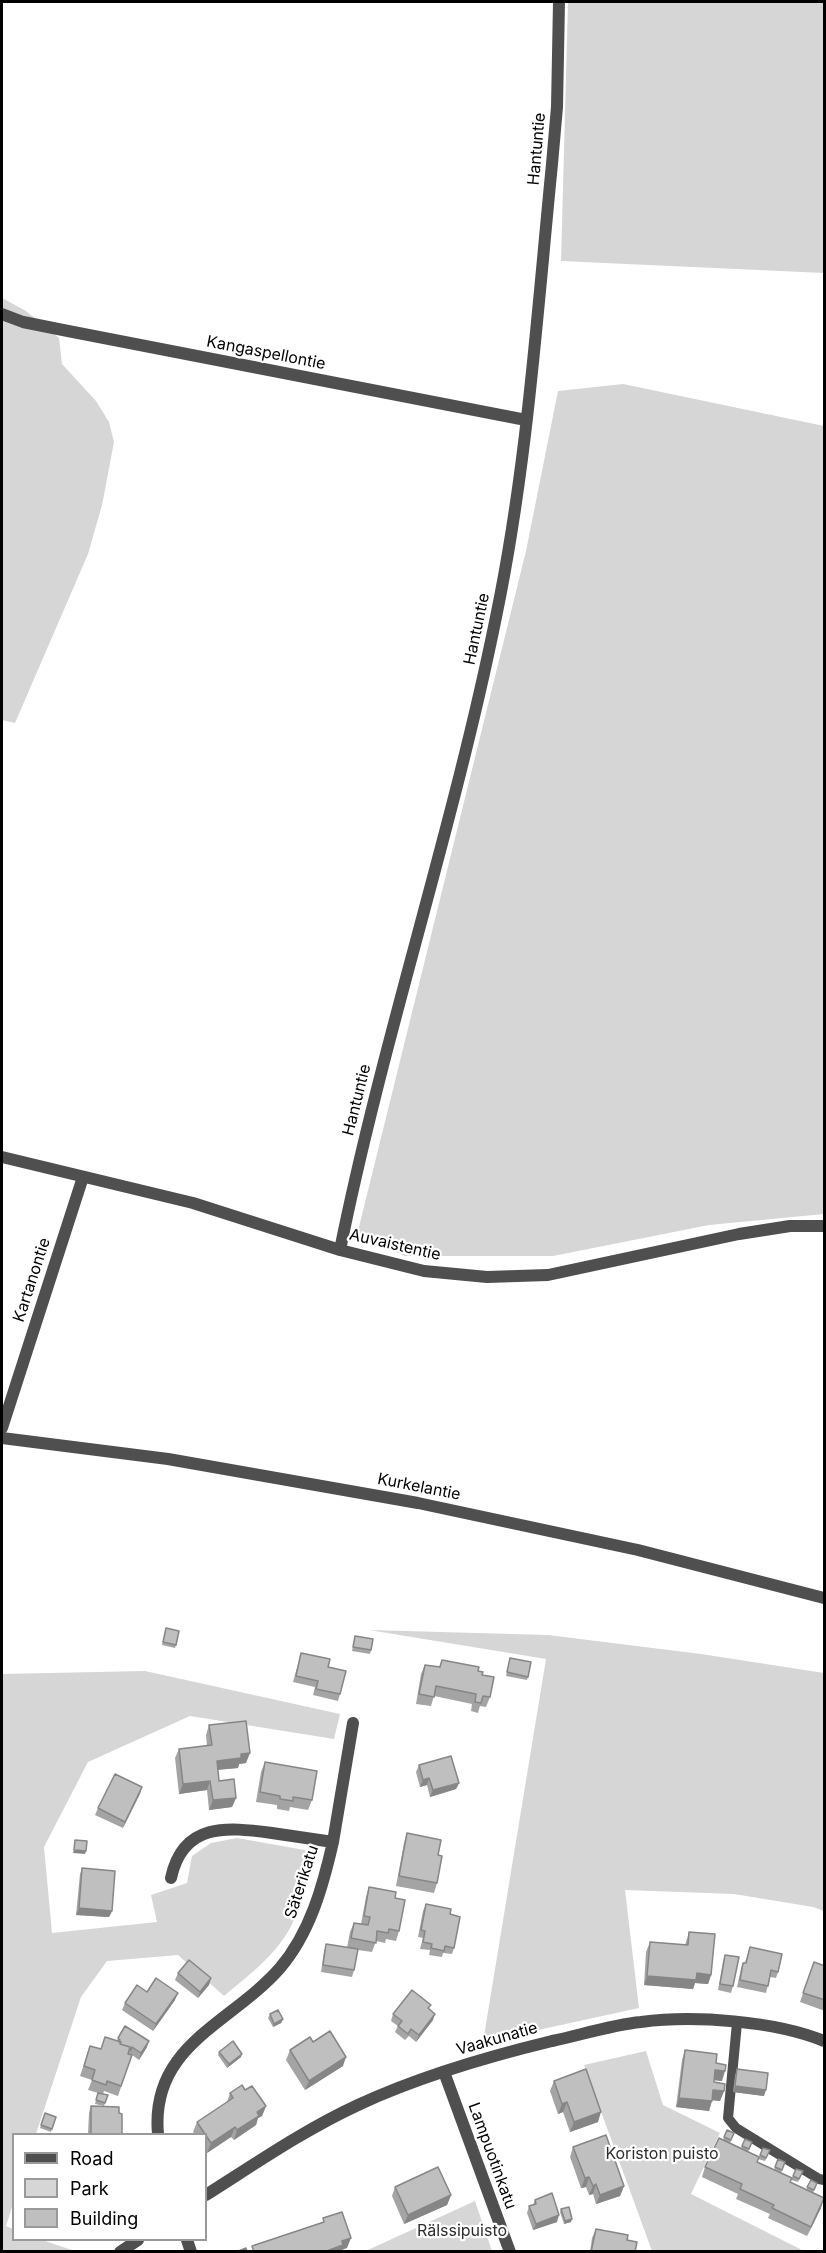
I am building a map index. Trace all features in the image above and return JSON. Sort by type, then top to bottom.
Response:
[{"type":"street","name":"Hantuntie","points":[[340,1250],[363,1142],[475,717],[514,528],[556,118],[559,2]]},
{"type":"street","name":"Kangaspellontie","points":[[2,314],[23,322],[526,420]]},
{"type":"street","name":"Auvaistentie","points":[[2,1157],[193,1203],[340,1250],[424,1271],[487,1277],[548,1275],[739,1234],[790,1226],[825,1226]]},
{"type":"street","name":"Kartanontie","points":[[2,1428],[83,1177]]},
{"type":"street","name":"Kurkelantie","points":[[2,1438],[168,1459],[418,1503],[639,1550],[825,1599]]},
{"type":"street","points":[[333,1842],[352,1722]]},
{"type":"street","name":"Säterikatu","points":[[158,2133],[158,2102],[163,2085],[172,2068],[199,2036],[258,1989],[280,1968],[296,1945],[314,1910],[333,1842],[241,1829],[210,1831],[196,1837],[185,1848],[175,1861],[171,1878]]},
{"type":"street","name":"Vaakunatie","points":[[207,2194],[323,2122],[391,2091],[486,2057],[639,2022],[672,2019],[737,2023],[792,2032],[825,2041]]},
{"type":"street","name":"Lampuotinkatu","points":[[444,2072],[510,2252]]},
{"type":"street","points":[[120,2252],[136,2241]]},
{"type":"lane","points":[[737,2023],[730,2077],[728,2118],[736,2128],[819,2180],[825,2180]]},
{"type":"green space","points":[[568,2],[824,2],[824,273],[561,261]]},
{"type":"green space","points":[[2,298],[26,311],[59,338],[62,364],[96,401],[109,422],[114,442],[102,505],[88,554],[15,723],[2,720]]},
{"type":"green space","points":[[623,384],[824,426],[824,1214],[709,1225],[553,1256],[405,1256],[357,1235],[526,551],[558,391]]},
{"type":"green space","points":[[369,1630],[548,1635],[701,1654],[824,1673],[824,1911],[813,1907],[734,1894],[625,1890],[639,2008],[483,2042],[546,1659]]},
{"type":"green space","points":[[145,1671],[340,1714],[334,1739],[190,1716],[88,1762],[44,1847],[52,1933],[157,1922],[151,1895],[187,1883],[192,1856],[211,1843],[237,1838],[316,1852],[300,1905],[280,1944],[263,1963],[224,1996],[178,1955],[107,1961],[81,1997],[36,2133],[12,2133],[12,2207],[6,2226],[12,2229],[12,2241],[45,2241],[75,2251],[2,2251],[2,1674]]},
{"type":"green space","name":"Koriston puisto","points":[[646,2051],[663,2105],[720,2133],[691,2194],[804,2251],[652,2251],[584,2065]]},
{"type":"green space","name":"Rälssipuisto","points":[[475,2201],[492,2251],[366,2251],[370,2249]]},
{"type":"building","points":[[166,1628],[179,1631],[176,1645],[163,1642]]},
{"type":"building","points":[[355,1636],[373,1639],[371,1650],[353,1647]]},
{"type":"building","points":[[301,1653],[330,1659],[328,1667],[346,1671],[340,1694],[316,1689],[318,1681],[296,1676]]},
{"type":"building","points":[[510,1658],[531,1662],[528,1677],[507,1672]]},
{"type":"building","points":[[442,1660],[479,1667],[478,1671],[483,1672],[482,1675],[494,1677],[490,1697],[483,1696],[481,1703],[475,1702],[476,1694],[436,1686],[434,1697],[419,1694],[425,1665],[440,1667]]},
{"type":"building","points":[[246,1721],[250,1753],[241,1754],[241,1758],[217,1761],[219,1781],[234,1779],[236,1798],[213,1800],[210,1781],[183,1784],[179,1749],[212,1745],[209,1725]]},
{"type":"building","points":[[451,1756],[459,1783],[433,1790],[429,1778],[423,1780],[419,1765]]},
{"type":"building","points":[[265,1762],[317,1771],[312,1800],[293,1797],[293,1801],[280,1799],[280,1796],[260,1792]]},
{"type":"building","points":[[115,1774],[142,1787],[125,1822],[98,1808]]},
{"type":"building","points":[[407,1833],[441,1840],[438,1855],[442,1856],[437,1883],[399,1876]]},
{"type":"building","points":[[75,1840],[87,1841],[86,1851],[74,1850]]},
{"type":"building","points":[[82,1868],[115,1871],[112,1911],[79,1908]]},
{"type":"building","points":[[369,1887],[396,1892],[395,1898],[405,1900],[399,1931],[389,1929],[388,1933],[377,1931],[376,1943],[351,1938],[354,1923],[368,1925],[370,1917],[364,1916]]},
{"type":"building","points":[[426,1904],[451,1909],[450,1914],[460,1917],[454,1948],[445,1946],[444,1951],[431,1948],[432,1944],[423,1942],[425,1931],[421,1930]]},
{"type":"building","points":[[689,1932],[715,1934],[711,1975],[697,1973],[696,1980],[647,1976],[650,1942],[688,1945]]},
{"type":"building","points":[[326,1944],[358,1949],[354,1970],[323,1965]]},
{"type":"building","points":[[750,1947],[782,1954],[778,1972],[771,1970],[768,1986],[740,1980],[743,1963],[746,1963]]},
{"type":"building","points":[[725,1955],[739,1957],[733,1986],[720,1984]]},
{"type":"building","points":[[189,1960],[211,1978],[200,1992],[178,1973]]},
{"type":"building","points":[[814,1962],[825,1966],[825,2000],[803,1993]]},
{"type":"building","points":[[156,1978],[178,1993],[156,2024],[125,2003],[137,1985],[147,1992]]},
{"type":"building","points":[[412,1990],[431,2005],[428,2008],[435,2014],[419,2035],[411,2029],[408,2034],[398,2026],[402,2021],[393,2014]]},
{"type":"building","points":[[278,2010],[283,2019],[274,2024],[270,2014]]},
{"type":"building","points":[[125,2026],[149,2041],[141,2053],[132,2047],[131,2050],[130,2047],[120,2044],[118,2038]]},
{"type":"building","points":[[330,2031],[346,2057],[309,2081],[290,2050],[310,2037],[313,2042]]},
{"type":"building","points":[[105,2037],[130,2047],[128,2054],[132,2055],[121,2086],[107,2081],[106,2085],[92,2080],[95,2070],[84,2066],[90,2046],[101,2049]]},
{"type":"building","points":[[233,2041],[242,2054],[229,2064],[219,2052]]},
{"type":"building","points":[[685,2050],[717,2054],[716,2063],[726,2065],[725,2071],[715,2070],[714,2082],[725,2084],[724,2091],[713,2090],[712,2101],[679,2098]]},
{"type":"building","points":[[586,2069],[601,2112],[574,2122],[567,2102],[562,2104],[554,2081]]},
{"type":"building","points":[[737,2069],[768,2073],[766,2090],[735,2086]]},
{"type":"building","points":[[242,2085],[245,2090],[252,2086],[266,2106],[257,2112],[259,2116],[237,2130],[235,2127],[211,2143],[207,2133],[204,2133],[197,2122],[233,2098],[230,2093]]},
{"type":"building","points":[[98,2093],[108,2095],[105,2103],[96,2100]]},
{"type":"building","points":[[91,2106],[119,2107],[119,2113],[122,2114],[122,2133],[91,2133]]},
{"type":"building","points":[[45,2113],[56,2117],[52,2129],[41,2125]]},
{"type":"building","points":[[727,2130],[734,2133],[731,2140],[724,2137]]},
{"type":"building","points":[[606,2135],[624,2186],[600,2195],[596,2184],[593,2186],[589,2177],[585,2178],[573,2147]]},
{"type":"building","points":[[719,2138],[759,2157],[757,2162],[792,2178],[790,2182],[824,2198],[811,2227],[772,2208],[774,2205],[740,2189],[742,2184],[705,2167]]},
{"type":"building","points":[[745,2139],[752,2142],[749,2149],[742,2146]]},
{"type":"building","points":[[763,2148],[770,2150],[766,2158],[760,2155]]},
{"type":"building","points":[[778,2159],[785,2162],[782,2170],[775,2167]]},
{"type":"building","points":[[438,2167],[451,2195],[408,2215],[395,2187]]},
{"type":"building","points":[[796,2169],[803,2171],[799,2179],[793,2176]]},
{"type":"building","points":[[811,2180],[817,2183],[814,2190],[807,2187]]},
{"type":"building","points":[[552,2193],[559,2215],[536,2224],[529,2206],[536,2204],[535,2200]]},
{"type":"building","points":[[569,2207],[572,2219],[565,2221],[561,2209]]},
{"type":"building","points":[[342,2212],[351,2238],[342,2241],[343,2245],[324,2252],[254,2252],[252,2246],[324,2222],[323,2218]]},
{"type":"building","points":[[596,2229],[628,2235],[627,2240],[637,2242],[635,2252],[591,2252]]}]
